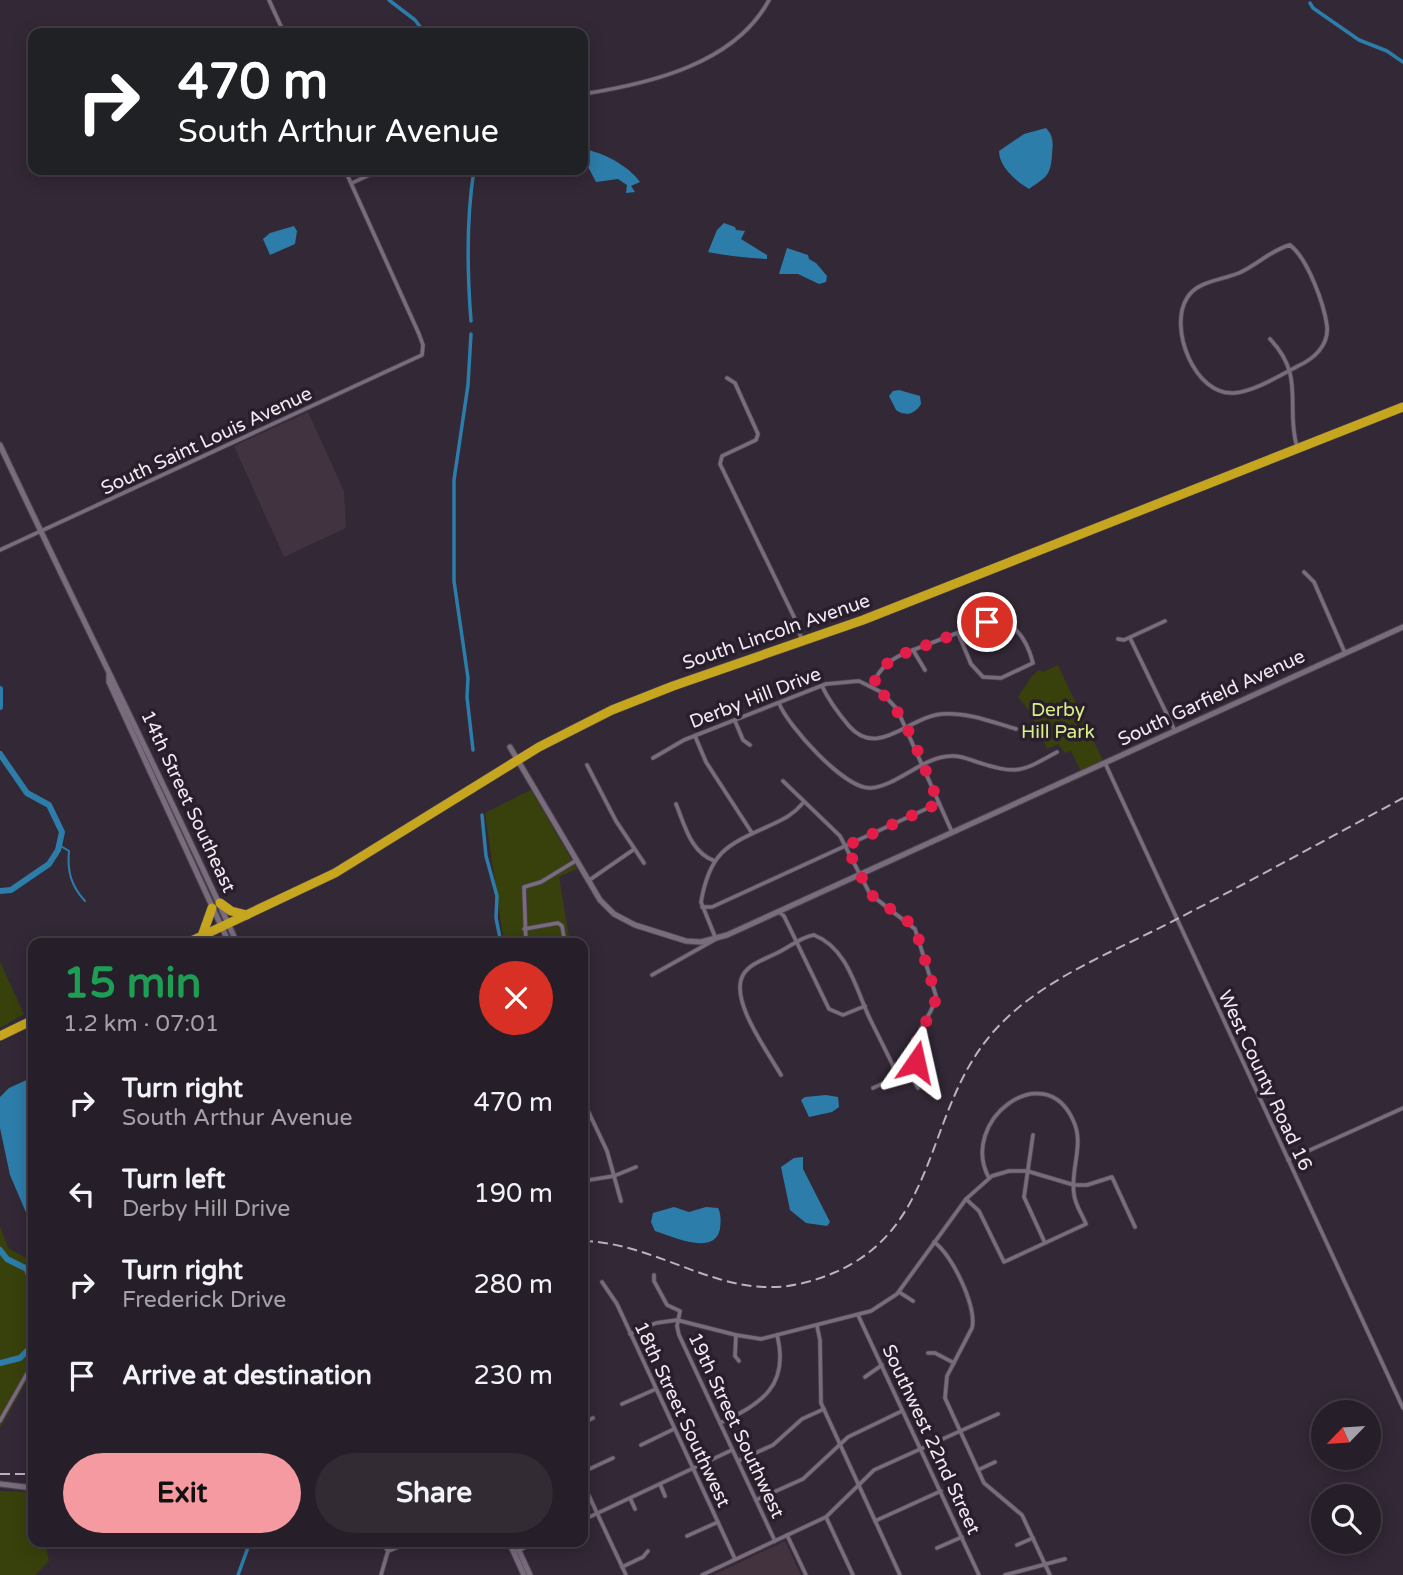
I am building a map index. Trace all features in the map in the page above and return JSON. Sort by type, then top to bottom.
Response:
[{"type":"highway","name":"South Lincoln Avenue","points":[[198,938],[345,867],[518,760],[571,730],[646,696],[802,643],[1403,407]]},
{"type":"highway","points":[[202,936],[216,906],[247,915]]},
{"type":"highway","points":[[0,1036],[28,1022]]},
{"type":"street","points":[[269,0],[282,28]]},
{"type":"street","points":[[588,93],[618,89],[700,60],[736,40],[762,13],[769,0]]},
{"type":"street","points":[[348,175],[352,183],[369,175]]},
{"type":"street","name":"South Saint Louis Avenue","points":[[0,550],[422,355],[419,334],[352,183]]},
{"type":"street","points":[[1292,247],[1317,290],[1325,313],[1326,339],[1321,349],[1306,363],[1289,371],[1234,393],[1216,391],[1200,379],[1182,333],[1181,315],[1188,297],[1206,284],[1240,273],[1279,248],[1292,247]]},
{"type":"street","points":[[1270,339],[1282,355],[1294,389],[1292,424],[1297,449]]},
{"type":"street","points":[[727,378],[735,383],[758,434],[756,440],[722,456],[720,464],[796,620],[802,643]]},
{"type":"street","name":"14th Street Southeast","points":[[0,444],[109,675],[115,681],[136,725],[216,906]]},
{"type":"street","points":[[1304,572],[1314,582],[1345,653]]},
{"type":"street","points":[[1118,639],[1130,638],[1165,621]]},
{"type":"street","points":[[953,832],[892,703],[872,686],[885,665],[913,650],[958,632],[987,622],[1008,623],[1022,638],[1033,663],[1001,678],[983,677],[971,664],[958,632]]},
{"type":"street","name":"South Garfield Avenue","points":[[652,975],[716,939],[1403,627]]},
{"type":"street","points":[[1130,638],[1175,731]]},
{"type":"street","points":[[913,650],[925,670]]},
{"type":"street","name":"14th Street Southeast","points":[[109,675],[109,682],[129,730],[234,938]]},
{"type":"street","name":"Derby Hill Drive","points":[[653,758],[695,735],[822,685],[849,681],[872,686]]},
{"type":"street","points":[[822,685],[832,706],[860,737],[876,740],[935,715],[957,714],[1016,729]]},
{"type":"street","points":[[117,702],[121,703],[131,724],[136,725]]},
{"type":"street","points":[[779,703],[783,713],[820,755],[852,783],[867,788],[878,786],[943,756],[956,755],[1013,771],[1029,767],[1057,752]]},
{"type":"street","points":[[734,720],[743,740],[750,746]]},
{"type":"street","points":[[129,730],[139,739],[157,770]]},
{"type":"street","points":[[695,735],[706,762],[752,833]]},
{"type":"street","points":[[510,747],[604,906],[625,921],[686,941],[716,939],[702,907],[702,895],[715,860],[729,845],[791,815],[803,803]]},
{"type":"street","name":"West County Road 16","points":[[1105,763],[1403,1408]]},
{"type":"street","points":[[587,765],[633,849],[644,863]]},
{"type":"street","points":[[783,781],[803,803],[838,833],[870,894],[915,929],[935,991],[934,1007],[917,1038],[917,1058],[910,1076]]},
{"type":"street","points":[[702,907],[712,907],[939,803]]},
{"type":"street","points":[[676,804],[695,847],[702,855],[715,860]]},
{"type":"street","points":[[588,880],[633,849]]},
{"type":"street","points":[[525,938],[524,887],[541,882],[577,860]]},
{"type":"street","points":[[779,912],[784,916],[797,941],[829,1009],[843,1014],[865,1006]]},
{"type":"street","points":[[524,929],[558,923],[562,926],[564,938]]},
{"type":"street","name":"14th Street Southeast","points":[[225,925],[228,938]]},
{"type":"street","points":[[781,1074],[745,1011],[739,991],[744,973],[750,967],[792,947],[797,941],[814,935],[836,950],[860,990],[898,1076]]},
{"type":"street","points":[[873,1088],[898,1076],[910,1076]]},
{"type":"street","points":[[910,1076],[918,1088]]},
{"type":"street","points":[[966,1199],[979,1211],[1003,1261],[1086,1224],[1075,1200],[1078,1140],[1076,1125],[1060,1103],[1041,1095],[1014,1098],[1002,1107],[992,1119],[981,1154],[989,1178]]},
{"type":"street","points":[[1288,1160],[1403,1108]]},
{"type":"street","points":[[588,1111],[605,1147],[621,1201]]},
{"type":"street","points":[[1033,1135],[1024,1196],[1045,1243]]},
{"type":"street","points":[[588,1180],[614,1176],[636,1167]]},
{"type":"street","points":[[630,1334],[656,1323],[677,1320],[761,1339],[858,1315],[878,1307],[899,1292],[966,1199],[989,1178],[1009,1171],[1027,1171],[1074,1185],[1087,1185],[1112,1177],[1135,1227]]},
{"type":"street","points":[[934,1242],[948,1255],[973,1312],[972,1328],[945,1380],[944,1391],[959,1431],[986,1486],[1021,1515],[1050,1575]]},
{"type":"street","name":"19th Street Southwest","points":[[654,1275],[667,1305],[680,1311],[677,1320],[678,1335],[775,1541]]},
{"type":"street","name":"18th Street Southwest","points":[[602,1282],[617,1304],[735,1559]]},
{"type":"street","points":[[899,1292],[913,1301]]},
{"type":"street","name":"Southwest 22nd Street","points":[[858,1315],[979,1575]]},
{"type":"street","points":[[817,1326],[824,1409],[900,1575]]},
{"type":"street","points":[[736,1335],[735,1356],[739,1361]]},
{"type":"street","points":[[720,1423],[750,1409],[774,1385],[779,1372],[777,1335]]},
{"type":"street","points":[[928,1353],[935,1353],[954,1363]]},
{"type":"street","points":[[866,1377],[882,1366]]},
{"type":"street","points":[[0,1421],[28,1372]]},
{"type":"street","points":[[622,1404],[656,1389]]},
{"type":"street","points":[[738,1461],[773,1445],[802,1419],[824,1409]]},
{"type":"street","points":[[755,1500],[803,1479],[839,1443],[902,1411]]},
{"type":"street","points":[[702,1575],[827,1517],[874,1470],[998,1414]]},
{"type":"street","points":[[588,1420],[593,1418]]},
{"type":"street","points":[[641,1445],[674,1429]]},
{"type":"street","points":[[588,1518],[733,1450]]},
{"type":"street","points":[[588,1470],[613,1458]]},
{"type":"street","points":[[977,1470],[995,1462]]},
{"type":"street","points":[[0,1484],[28,1487]]},
{"type":"street","points":[[660,1484],[666,1496]]},
{"type":"street","points":[[875,1521],[941,1490]]},
{"type":"street","points":[[588,1494],[626,1575]]},
{"type":"street","points":[[630,1498],[635,1509]]},
{"type":"street","points":[[827,1517],[853,1575]]},
{"type":"street","points":[[687,1536],[718,1522]]},
{"type":"street","points":[[787,1535],[806,1575]]},
{"type":"street","points":[[937,1548],[962,1537]]},
{"type":"street","points":[[1017,1545],[1033,1538]]},
{"type":"street","points":[[385,1547],[388,1551]]},
{"type":"street","points":[[388,1551],[398,1547]]},
{"type":"street","points":[[513,1547],[530,1575]]},
{"type":"street","points":[[516,1547],[524,1575]]},
{"type":"street","points":[[517,1552],[527,1547]]},
{"type":"street","points":[[381,1575],[388,1551]]},
{"type":"street","points":[[622,1567],[643,1557],[648,1551]]},
{"type":"street","points":[[1005,1575],[1065,1559]]},
{"type":"shaded area","points":[[308,412],[344,491],[346,528],[284,557],[234,446]]},
{"type":"shaded area","points":[[785,1541],[801,1575],[713,1575]]},
{"type":"green space","name":"Derby Hill Park","points":[[1058,665],[1103,761],[1081,771],[1071,751],[1065,753],[1058,744],[1047,749],[1030,711],[1018,697],[1039,670],[1043,672]]},
{"type":"green space","points":[[531,790],[577,869],[559,877],[569,938],[503,938],[485,813]]},
{"type":"green space","points":[[0,962],[24,1014],[0,1028]]},
{"type":"green space","points":[[0,1226],[8,1248],[28,1259],[28,1379],[0,1428]]},
{"type":"green space","points":[[0,1491],[28,1492],[28,1547],[46,1547],[49,1561],[35,1575],[0,1575]]},
{"type":"water","points":[[1046,128],[1052,140],[1049,172],[1029,189],[1005,168],[999,151],[1024,134]]},
{"type":"water","points":[[588,150],[622,165],[640,182],[631,186],[635,192],[626,193],[627,185],[618,179],[596,182],[588,167]]},
{"type":"water","points":[[724,223],[736,230],[745,231],[741,239],[767,255],[767,259],[708,252],[717,230]]},
{"type":"water","points":[[294,226],[297,231],[295,244],[270,255],[263,239],[270,233]]},
{"type":"water","points":[[787,248],[808,255],[827,276],[826,282],[819,284],[798,274],[779,274]]},
{"type":"water","points":[[893,391],[920,396],[921,404],[916,410],[907,414],[896,410],[889,396]]},
{"type":"water","points":[[28,1079],[28,1217],[10,1175],[0,1128],[0,1097],[9,1088]]},
{"type":"water","points":[[805,1097],[838,1097],[839,1107],[832,1112],[809,1117],[801,1100]]},
{"type":"water","points":[[803,1157],[803,1169],[830,1222],[827,1226],[806,1223],[790,1210],[781,1167],[794,1158]]},
{"type":"water","points":[[674,1207],[689,1212],[706,1207],[718,1208],[721,1223],[716,1237],[710,1242],[701,1243],[681,1240],[655,1231],[651,1222],[653,1213]]},
{"type":"waterway","points":[[389,0],[421,28]]},
{"type":"waterway","points":[[1310,3],[1313,8],[1359,40],[1387,51],[1403,62]]},
{"type":"waterway","points":[[471,321],[468,245],[473,175]]},
{"type":"waterway","points":[[471,334],[468,385],[454,480],[454,581],[468,678],[467,697],[473,750]]},
{"type":"waterway","points":[[0,689],[0,707]]},
{"type":"waterway","points":[[0,754],[27,793],[49,805],[62,832],[58,850],[49,864],[11,890],[0,891]]},
{"type":"waterway","points":[[482,815],[486,856],[497,896],[496,918],[500,938]]},
{"type":"waterway","points":[[59,845],[69,851],[71,878],[85,901]]},
{"type":"waterway","points":[[0,1250],[7,1259],[28,1272]]},
{"type":"waterway","points":[[0,1363],[20,1358],[28,1350]]},
{"type":"waterway","points":[[238,1575],[248,1547]]},
{"type":"railway","points":[[588,1242],[640,1251],[721,1280],[749,1286],[777,1287],[807,1282],[852,1264],[884,1239],[907,1208],[970,1064],[995,1030],[1034,995],[1080,968],[1403,798]]},
{"type":"railway","points":[[0,1474],[28,1474]]},
{"type":"route","points":[[916,1062],[917,1038],[934,1007],[936,996],[918,937],[910,923],[875,899],[865,888],[846,846],[939,803],[897,709],[885,695],[872,686],[877,674],[898,656],[987,622]]}]
